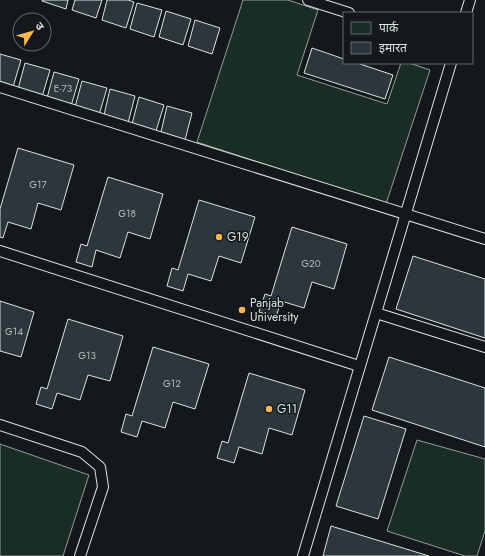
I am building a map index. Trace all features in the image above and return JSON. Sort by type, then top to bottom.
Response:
[{"type":"lane","points":[[308,0],[346,12]]},
{"type":"lane","points":[[466,12],[470,0]]},
{"type":"lane","points":[[303,556],[451,64]]},
{"type":"lane","points":[[0,87],[485,239]]},
{"type":"lane","points":[[0,251],[359,366]]},
{"type":"lane","points":[[376,313],[485,347]]},
{"type":"lane","points":[[0,425],[82,452],[100,467],[104,487],[80,556]]},
{"type":"green space","points":[[243,0],[288,0],[318,10],[297,75],[387,104],[401,64],[412,64],[430,70],[386,204],[197,142]]},
{"type":"green space","points":[[417,440],[485,459],[485,531],[477,556],[465,556],[387,531]]},
{"type":"green space","points":[[0,444],[89,475],[63,556],[0,556]]},
{"type":"building","points":[[42,0],[68,0],[66,9]]},
{"type":"building","points":[[75,0],[102,0],[96,18],[72,10]]},
{"type":"building","points":[[107,0],[128,0],[134,2],[126,28],[102,20]]},
{"type":"building","points":[[137,3],[162,10],[154,37],[130,29]]},
{"type":"building","points":[[166,11],[191,19],[183,45],[159,37]]},
{"type":"building","points":[[195,20],[220,28],[212,54],[188,46]]},
{"type":"building","points":[[312,48],[343,59],[343,64],[360,64],[393,75],[385,99],[304,73]]},
{"type":"building","points":[[0,54],[21,60],[13,87],[0,83]]},
{"type":"building","points":[[25,63],[50,70],[42,97],[18,89]]},
{"type":"building","name":"E-73","points":[[54,72],[79,79],[71,106],[47,98]]},
{"type":"building","points":[[82,81],[107,88],[99,115],[75,107]]},
{"type":"building","points":[[110,89],[135,96],[128,123],[104,115]]},
{"type":"building","points":[[139,97],[164,105],[156,131],[132,124]]},
{"type":"building","points":[[167,106],[192,113],[185,140],[161,132]]},
{"type":"building","name":"G17","points":[[18,148],[74,165],[61,210],[38,203],[31,229],[8,222],[3,238],[0,237],[0,209]]},
{"type":"building","name":"G18","points":[[108,177],[163,194],[150,239],[128,232],[120,258],[96,250],[92,267],[76,262],[81,244],[87,246]]},
{"type":"building","name":"G19","points":[[199,200],[255,217],[241,263],[219,256],[211,281],[188,274],[183,291],[167,286],[172,268],[178,270]]},
{"type":"building","name":"G20","points":[[292,227],[347,244],[334,289],[312,282],[304,308],[281,301],[276,317],[259,312],[265,294],[271,296]]},
{"type":"building","points":[[413,256],[485,279],[485,338],[396,309]]},
{"type":"building","name":"G14","points":[[0,301],[34,312],[21,357],[0,351]]},
{"type":"building","name":"G13","points":[[68,319],[123,336],[110,381],[88,375],[80,400],[57,393],[52,409],[36,404],[41,387],[47,389]]},
{"type":"building","name":"G12","points":[[153,347],[209,364],[195,409],[173,402],[165,428],[142,421],[137,437],[121,432],[126,414],[132,416]]},
{"type":"building","points":[[389,357],[485,388],[485,447],[372,410]]},
{"type":"building","name":"G11","points":[[249,373],[305,390],[292,435],[269,428],[262,454],[239,447],[234,463],[217,458],[222,441],[228,443]]},
{"type":"building","points":[[364,416],[406,429],[378,519],[336,506]]},
{"type":"building","points":[[331,526],[429,556],[323,556]]},
{"type":"place","name":"G19","points":[[219,237]]},
{"type":"place","name":"Panjab University","points":[[242,310]]},
{"type":"place","name":"G11","points":[[269,409]]}]
